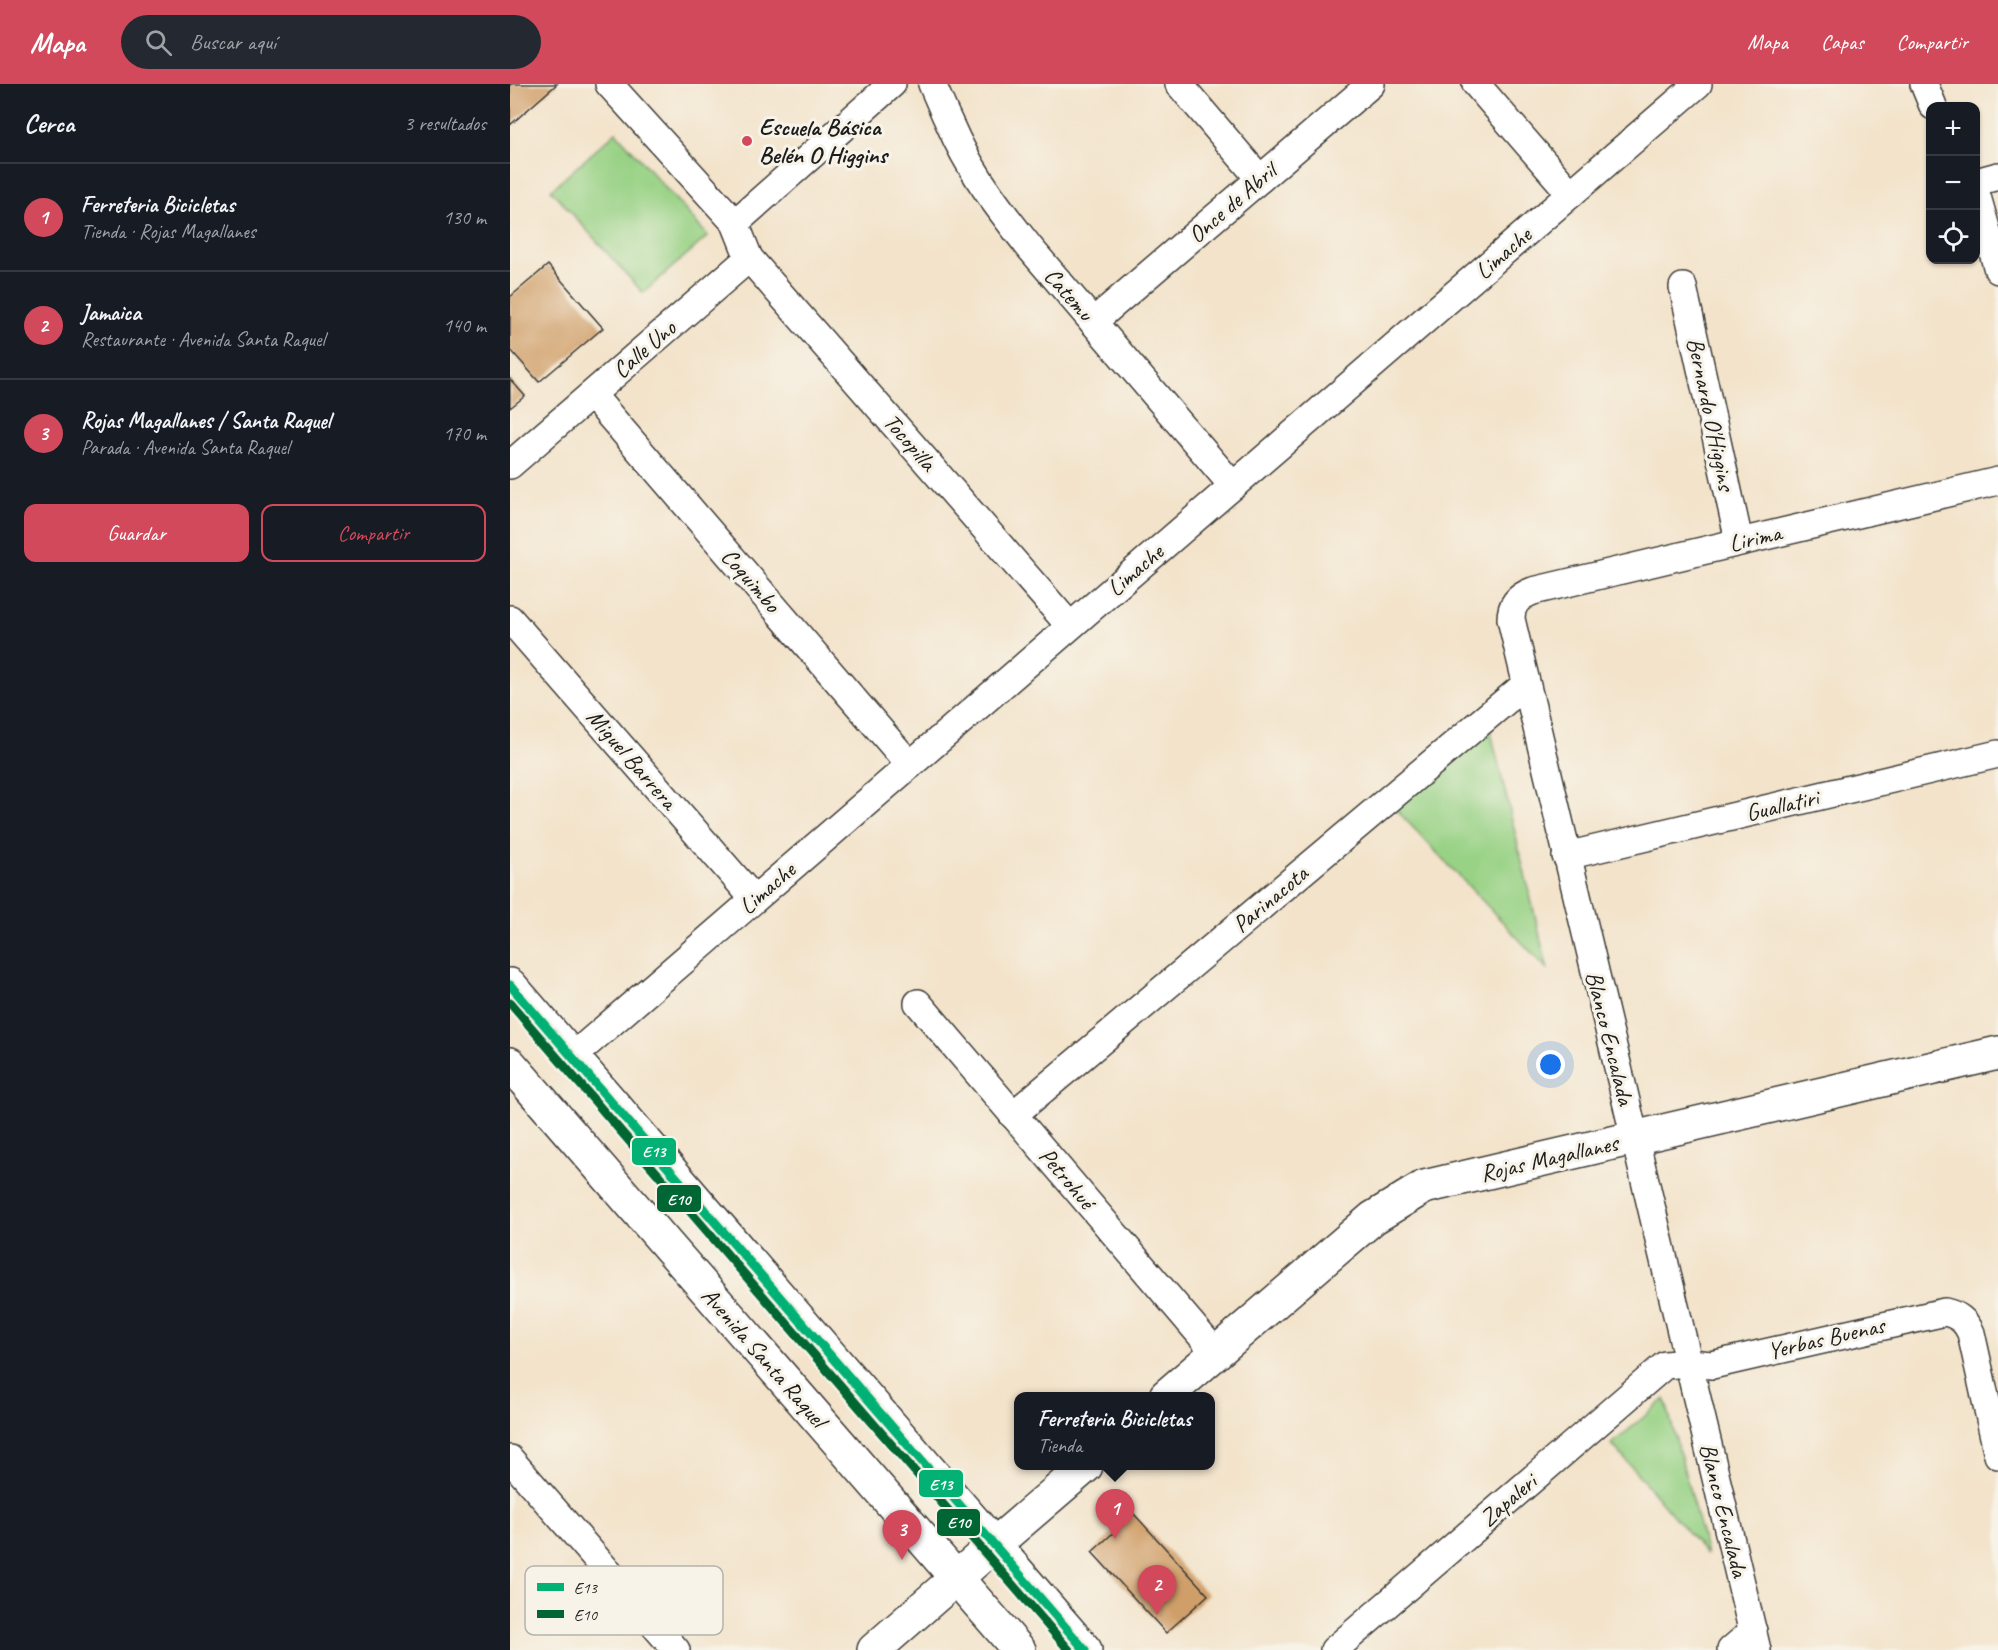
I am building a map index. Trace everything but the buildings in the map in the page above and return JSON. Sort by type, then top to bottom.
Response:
[{"type":"main road","points":[[510,985],[1085,1650]]},
{"type":"main road","name":"Rojas Magallanes","points":[[1171,1392],[1373,1218],[1424,1187],[1998,1053]]},
{"type":"main road","name":"Avenida Santa Raquel","points":[[510,1064],[1019,1650]]},
{"type":"main road","points":[[874,1650],[1081,1470]]},
{"type":"street","points":[[609,84],[735,223],[749,258]]},
{"type":"street","points":[[735,223],[892,84]]},
{"type":"street","name":"Catemu","points":[[932,84],[957,141],[1001,212],[1233,486]]},
{"type":"street","points":[[1179,84],[1260,179]]},
{"type":"street","name":"Once de Abril","points":[[1093,322],[1371,84]]},
{"type":"street","points":[[1476,84],[1571,194]]},
{"type":"street","name":"Limache","points":[[572,1057],[1698,84]]},
{"type":"street","points":[[1924,84],[1931,102]]},
{"type":"street","points":[[1980,181],[1998,176]]},
{"type":"street","points":[[1980,204],[1998,270]]},
{"type":"street","name":"Calle Uno","points":[[510,465],[749,258]]},
{"type":"street","name":"Tocopilla","points":[[749,258],[1070,626]]},
{"type":"street","name":"Bernardo O'Higgins","points":[[1683,287],[1739,541]]},
{"type":"street","name":"Coquimbo","points":[[592,395],[910,765]]},
{"type":"street","name":"Lirima","points":[[1516,601],[1523,594],[1533,591],[1998,481]]},
{"type":"street","name":"Blanco Encalada","points":[[1516,601],[1511,610],[1511,619],[1755,1640]]},
{"type":"street","name":"Miguel Barrera","points":[[510,619],[754,899]]},
{"type":"street","name":"Parinacota","points":[[1013,1115],[1526,684]]},
{"type":"street","name":"Guallatiri","points":[[1566,856],[1998,754]]},
{"type":"street","name":"Petrohué","points":[[918,1003],[1216,1353]]},
{"type":"street","name":"Yerbas Buenas","points":[[1688,1363],[1712,1365],[1934,1313],[1945,1312],[1956,1315],[1962,1319],[1971,1332],[1998,1455]]},
{"type":"street","name":"Zapaleri","points":[[1334,1650],[1665,1365],[1688,1363]]},
{"type":"street","points":[[510,1459],[603,1566]]},
{"type":"street","points":[[663,1635],[676,1650]]},
{"type":"street","points":[[1731,1650],[1755,1640]]},
{"type":"green space","points":[[616,132],[708,236],[643,293],[551,190]]},
{"type":"green space","points":[[1488,720],[1548,970],[1388,801]]},
{"type":"green space","points":[[1665,1399],[1707,1555],[1612,1444]]},
{"type":"transit line","name":"E13","points":[[510,985],[1085,1650]]},
{"type":"transit line","name":"E10","points":[[510,1003],[1069,1650]]},
{"type":"place","name":"Escuela Básica Belén O Higgins","points":[[747,141]]},
{"type":"place","name":"Ferreteria Bicicletas","points":[[1115,1539]]},
{"type":"place","name":"Rojas Magallanes / Santa Raquel","points":[[902,1560]]},
{"type":"place","name":"Jamaica","points":[[1157,1615]]}]
